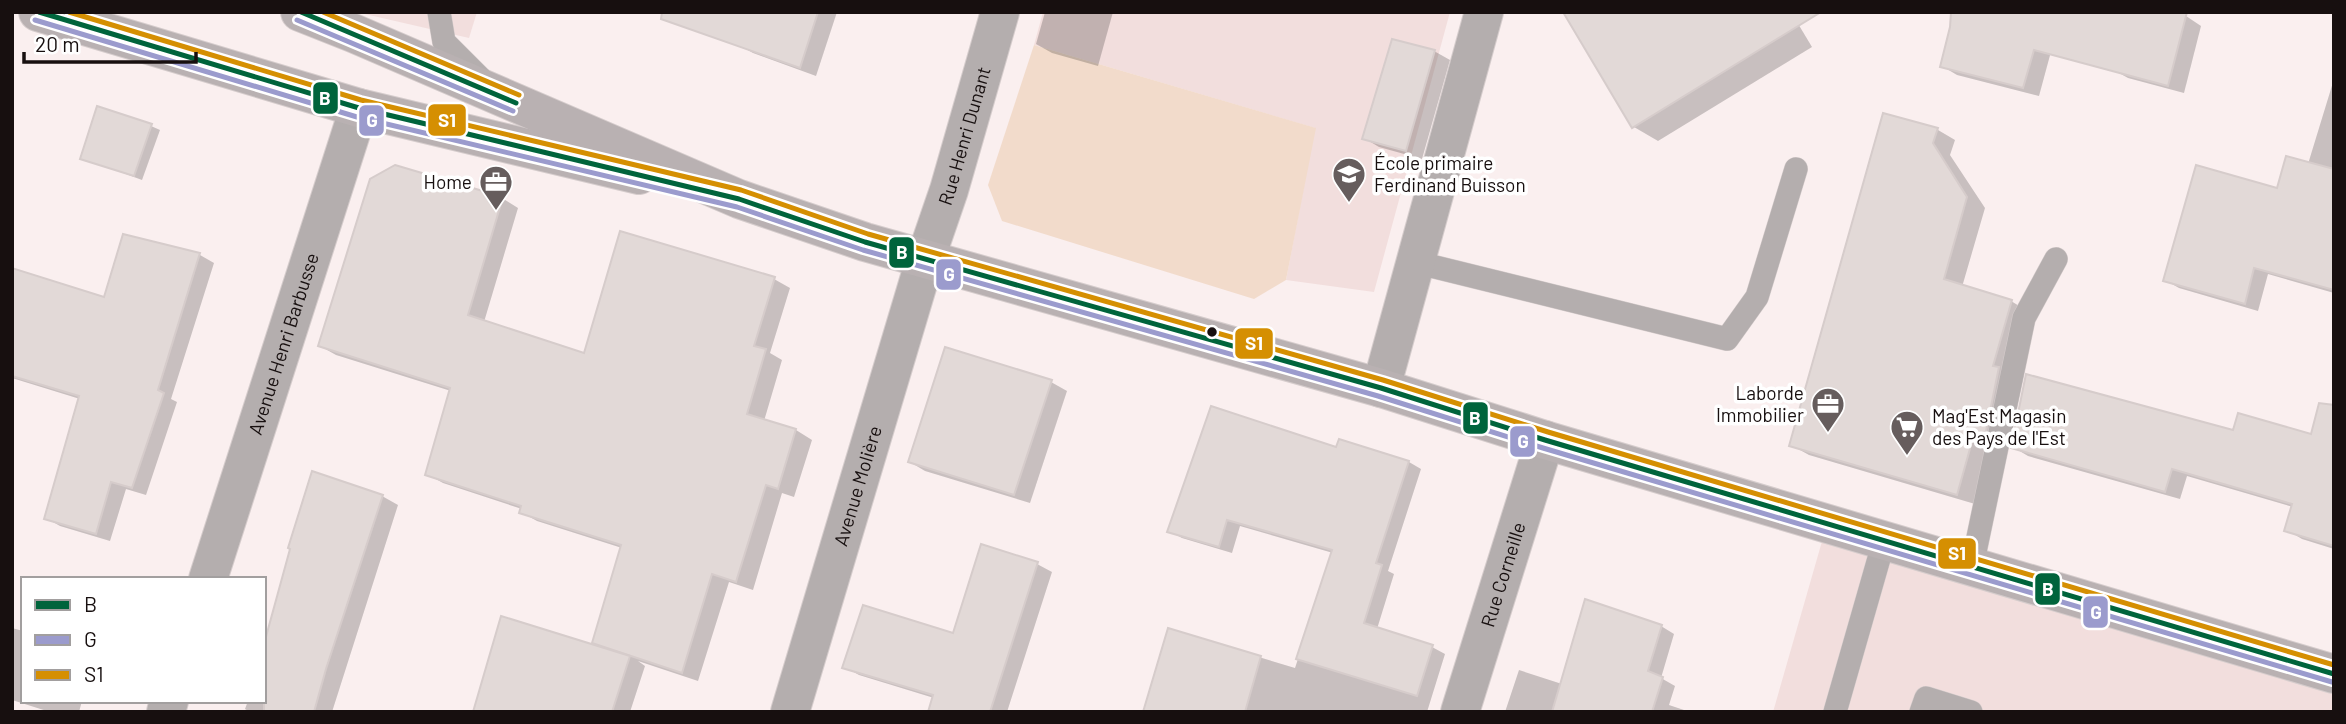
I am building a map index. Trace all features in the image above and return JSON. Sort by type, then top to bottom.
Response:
[{"type":"main road","points":[[38,12],[359,108],[739,199]]},
{"type":"main road","points":[[300,12],[739,199],[865,242],[1381,388],[1545,440],[2334,674]]},
{"type":"street","name":"Rue Henri Dunant","points":[[925,260],[949,190],[1000,12]]},
{"type":"street","points":[[1381,388],[1484,12]]},
{"type":"street","name":"Avenue Henri Barbusse","points":[[209,577],[359,108]]},
{"type":"street","name":"Avenue Molière","points":[[790,712],[925,260]]},
{"type":"street","name":"Rue Corneille","points":[[1460,712],[1545,440]]},
{"type":"lane","points":[[439,12],[444,42],[495,94]]},
{"type":"lane","points":[[1415,262],[1727,339],[1757,297],[1796,169]]},
{"type":"lane","points":[[1972,566],[2024,318],[2056,259]]},
{"type":"lane","points":[[1835,712],[1884,541]]},
{"type":"lane","points":[[1921,712],[1926,698],[1970,712]]},
{"type":"shaded area","points":[[356,12],[477,12],[469,38]]},
{"type":"shaded area","name":"École primaire Ferdinand Buisson","points":[[1043,12],[1450,12],[1374,292],[1286,280],[1315,128],[1034,45]]},
{"type":"shaded area","points":[[1034,45],[1316,128],[1286,280],[1254,299],[1002,221],[988,185]]},
{"type":"shaded area","points":[[1827,524],[2334,674],[2334,712],[1773,712]]},
{"type":"building","points":[[662,12],[818,12],[800,68],[661,19]]},
{"type":"building","points":[[1563,12],[1821,12],[1632,128]]},
{"type":"building","points":[[1951,12],[2187,12],[2168,86],[2034,50],[2023,88],[1940,67]]},
{"type":"building","points":[[1392,39],[1435,50],[1406,151],[1362,139]]},
{"type":"building","points":[[97,106],[152,124],[134,176],[80,159]]},
{"type":"building","points":[[1883,113],[1938,128],[1933,143],[1967,197],[1944,279],[2012,300],[1993,366],[1999,367],[1984,441],[1973,438],[1957,495],[1789,446]]},
{"type":"building","points":[[2286,156],[2334,169],[2334,290],[2254,268],[2245,304],[2163,281],[2196,165],[2277,188]]},
{"type":"building","points":[[395,165],[503,197],[468,315],[584,353],[620,231],[775,277],[754,346],[766,349],[747,414],[796,429],[778,489],[766,485],[736,582],[712,574],[682,673],[592,643],[621,545],[519,513],[521,506],[425,475],[450,388],[318,346],[370,179]]},
{"type":"building","points":[[123,234],[200,253],[158,390],[164,393],[132,488],[111,482],[96,534],[44,519],[79,396],[12,376],[12,268],[104,297]]},
{"type":"building","points":[[945,347],[1052,380],[1014,495],[908,462]]},
{"type":"building","points":[[2026,374],[2233,430],[2238,413],[2311,434],[2319,403],[2334,405],[2334,546],[2284,531],[2292,504],[2172,469],[2165,492],[2011,448]]},
{"type":"building","points":[[1211,406],[1336,447],[1339,439],[1409,461],[1376,563],[1382,565],[1364,623],[1433,645],[1417,696],[1296,659],[1332,550],[1227,520],[1219,547],[1167,532]]},
{"type":"building","points":[[312,471],[383,495],[314,712],[264,712],[266,637],[290,549],[288,548]]},
{"type":"building","points":[[981,544],[1038,562],[990,712],[928,712],[933,695],[842,668],[863,605],[953,633]]},
{"type":"building","points":[[1585,599],[1662,625],[1648,671],[1663,677],[1652,712],[1552,712]]},
{"type":"building","points":[[501,616],[630,656],[612,712],[473,712]]},
{"type":"building","points":[[1168,628],[1261,656],[1245,712],[1143,712]]},
{"type":"transit line","name":"B","points":[[39,12],[359,108],[739,199],[865,242],[1381,388],[1545,440],[2334,674]]},
{"type":"transit line","name":"S1","points":[[69,12],[361,100],[741,190],[868,234],[1383,380],[1548,432],[2334,665]]},
{"type":"transit line","name":"B","points":[[301,12],[516,103]]},
{"type":"transit line","name":"S1","points":[[323,12],[519,95]]},
{"type":"transit line","name":"G","points":[[35,20],[357,117],[737,207],[863,250],[1378,396],[1543,448],[2332,682]]},
{"type":"transit line","name":"G","points":[[297,20],[513,111]]},
{"type":"place","name":"École primaire Ferdinand Buisson","points":[[1349,204]]},
{"type":"place","name":"Home","points":[[496,212]]},
{"type":"place","name":"Laborde Immobilier","points":[[1828,434]]},
{"type":"place","name":"Mag'Est Magasin des Pays de l'Est","points":[[1907,457]]}]
